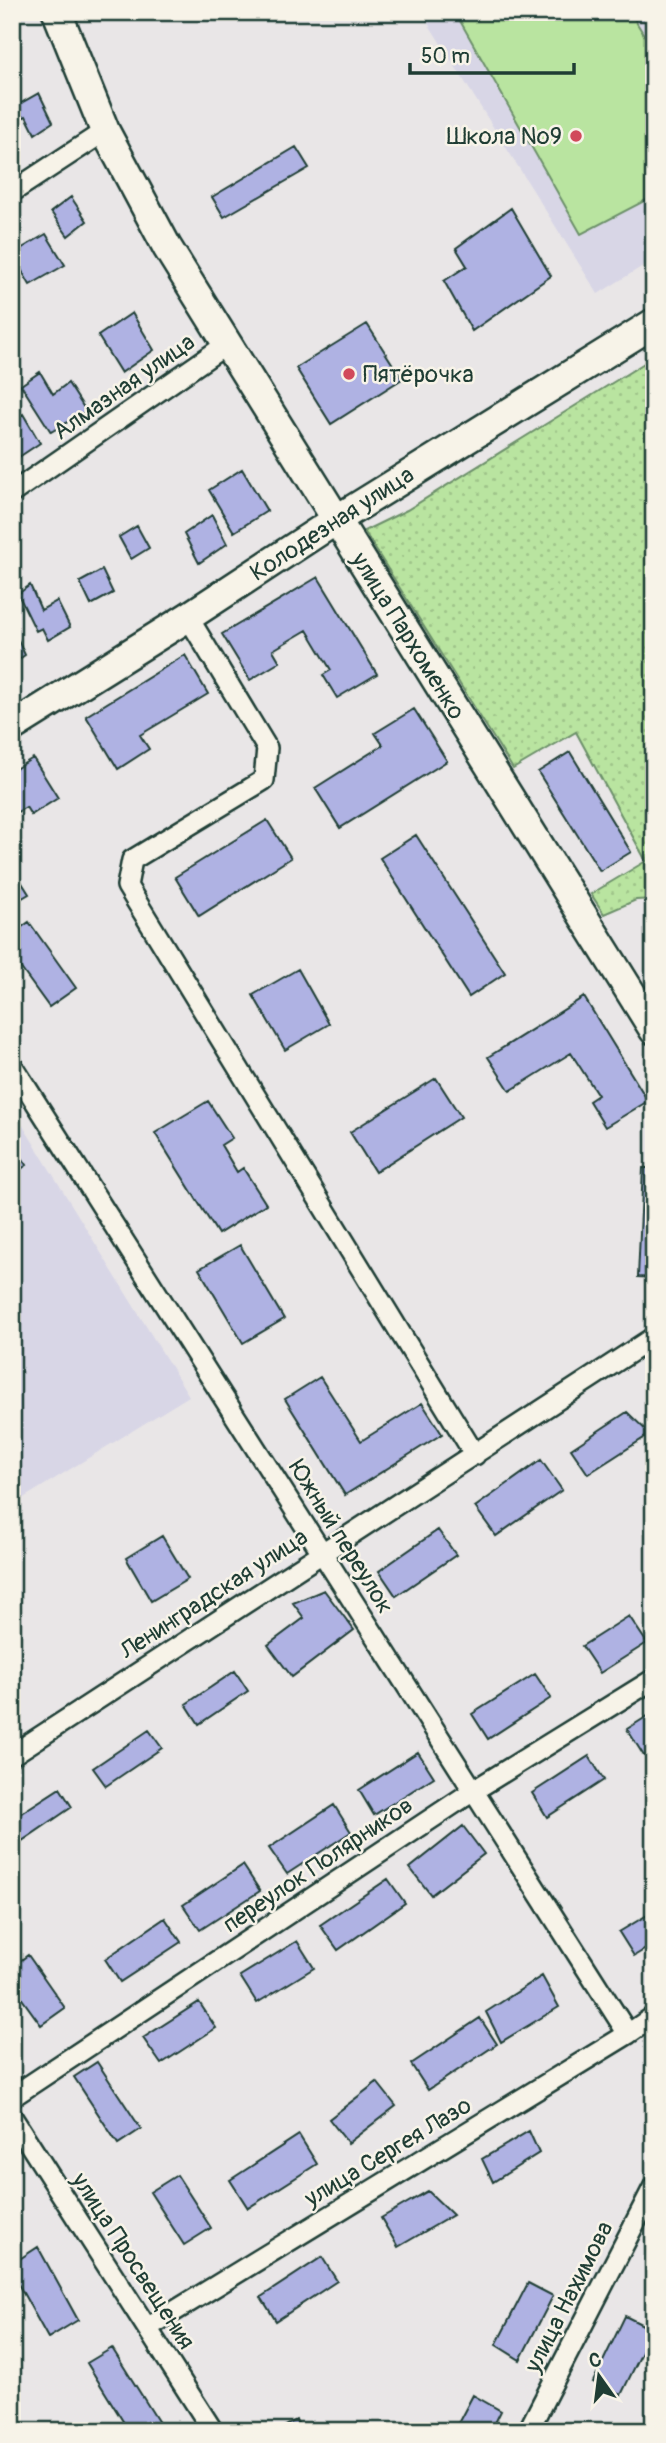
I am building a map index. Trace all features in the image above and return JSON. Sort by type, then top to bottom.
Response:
[{"type":"street","name":"улица Пархоменко","points":[[57,12],[105,131],[167,247],[654,1030]]},
{"type":"street","points":[[12,192],[105,131]]},
{"type":"street","name":"Колодезная улица","points":[[12,727],[336,520],[654,323]]},
{"type":"street","name":"Алмазная улица","points":[[12,493],[227,344]]},
{"type":"street","points":[[188,617],[267,748],[264,780],[132,860],[127,886],[475,1455]]},
{"type":"street","name":"Южный переулок","points":[[12,1065],[628,2034]]},
{"type":"street","name":"Ленинградская улица","points":[[12,1755],[654,1337]]},
{"type":"street","name":"переулок Полярников","points":[[12,2097],[473,1791],[654,1679]]},
{"type":"street","name":"улица Сергея Лазо","points":[[147,2328],[654,2016]]},
{"type":"street","name":"улица Просвещения","points":[[12,2117],[213,2431]]},
{"type":"street","name":"улица Нахимова","points":[[528,2431],[654,2186]]},
{"type":"shaded area","name":"Школа №9","points":[[421,12],[654,12],[654,259],[598,294]]},
{"type":"shaded area","points":[[12,1108],[189,1396],[12,1505]]},
{"type":"green space","name":"Школа №9","points":[[455,12],[630,12],[654,51],[654,196],[581,234]]},
{"type":"green space","points":[[654,357],[654,899],[636,900],[604,914],[591,894],[646,861],[576,732],[513,769],[364,531],[407,510]]},
{"type":"building","points":[[39,93],[53,122],[35,134],[26,116],[22,118],[16,106]]},
{"type":"building","points":[[296,147],[309,168],[224,217],[212,197]]},
{"type":"building","points":[[71,197],[87,221],[68,236],[51,212]]},
{"type":"building","points":[[511,208],[551,276],[472,331],[444,281],[467,266],[456,248]]},
{"type":"building","points":[[46,234],[65,265],[30,285],[12,254]]},
{"type":"building","points":[[132,313],[154,350],[121,373],[98,336]]},
{"type":"building","name":"Пятёрочка","points":[[367,324],[402,379],[331,424],[296,368]]},
{"type":"building","points":[[40,372],[53,394],[68,383],[86,411],[51,432],[21,385]]},
{"type":"building","points":[[23,414],[40,443],[13,461],[12,421]]},
{"type":"building","points":[[242,469],[267,511],[234,532],[209,490]]},
{"type":"building","points":[[212,515],[227,544],[199,563],[184,534]]},
{"type":"building","points":[[137,526],[149,548],[131,559],[119,537]]},
{"type":"building","points":[[102,570],[113,593],[91,605],[80,582]]},
{"type":"building","points":[[318,577],[377,674],[337,698],[323,675],[331,670],[307,630],[273,650],[280,662],[250,680],[222,634]]},
{"type":"building","points":[[30,585],[41,610],[57,601],[70,627],[48,640],[42,628],[36,631],[18,594]]},
{"type":"building","points":[[12,627],[25,655],[12,664]]},
{"type":"building","points":[[185,655],[208,694],[140,735],[149,749],[118,769],[86,716]]},
{"type":"building","points":[[414,709],[447,761],[340,828],[315,788],[383,745],[375,733]]},
{"type":"building","points":[[570,752],[631,852],[600,871],[538,772]]},
{"type":"building","points":[[33,758],[58,798],[31,815],[26,807],[12,815],[12,771]]},
{"type":"building","points":[[267,820],[291,858],[199,916],[175,877]]},
{"type":"building","points":[[416,835],[505,973],[469,997],[380,858]]},
{"type":"building","points":[[12,867],[29,894],[12,904]]},
{"type":"building","points":[[29,922],[76,988],[49,1007],[12,956],[12,934]]},
{"type":"building","points":[[298,969],[329,1024],[285,1050],[253,995]]},
{"type":"building","points":[[584,997],[648,1101],[605,1127],[589,1101],[598,1095],[571,1053],[510,1091],[488,1057]]},
{"type":"building","points":[[436,1078],[461,1117],[375,1172],[350,1132]]},
{"type":"building","points":[[208,1101],[232,1138],[221,1145],[237,1172],[243,1168],[266,1204],[218,1234],[155,1133]]},
{"type":"building","points":[[12,1143],[27,1165],[12,1175]]},
{"type":"building","points":[[643,1168],[654,1168],[654,1278],[638,1277]]},
{"type":"building","points":[[240,1245],[284,1319],[243,1343],[199,1269]]},
{"type":"building","points":[[320,1377],[361,1441],[422,1403],[442,1434],[345,1495],[285,1399]]},
{"type":"building","points":[[627,1412],[650,1434],[588,1474],[571,1449]]},
{"type":"building","points":[[541,1460],[562,1490],[496,1536],[475,1507]]},
{"type":"building","points":[[438,1530],[456,1555],[396,1596],[379,1571]]},
{"type":"building","points":[[162,1536],[188,1579],[151,1601],[126,1558]]},
{"type":"building","points":[[324,1590],[354,1630],[292,1677],[268,1645],[304,1618],[293,1603]]},
{"type":"building","points":[[629,1616],[647,1643],[600,1673],[582,1646]]},
{"type":"building","points":[[235,1671],[248,1691],[199,1724],[186,1704]]},
{"type":"building","points":[[535,1674],[551,1698],[488,1739],[472,1714]]},
{"type":"building","points":[[654,1712],[654,1750],[644,1756],[627,1729]]},
{"type":"building","points":[[149,1730],[162,1748],[106,1786],[93,1768]]},
{"type":"building","points":[[418,1752],[434,1777],[374,1815],[359,1790]]},
{"type":"building","points":[[589,1756],[604,1780],[547,1817],[532,1793]]},
{"type":"building","points":[[60,1788],[72,1807],[22,1841],[12,1826],[12,1819]]},
{"type":"building","points":[[334,1805],[351,1832],[287,1874],[269,1848]]},
{"type":"building","points":[[463,1826],[484,1854],[431,1895],[410,1868]]},
{"type":"building","points":[[243,1865],[260,1891],[200,1930],[183,1905]]},
{"type":"building","points":[[388,1879],[405,1903],[338,1950],[320,1925]]},
{"type":"building","points":[[654,1911],[654,1944],[634,1956],[619,1932]]},
{"type":"building","points":[[165,1918],[181,1942],[120,1982],[105,1959]]},
{"type":"building","points":[[297,1941],[314,1968],[257,2003],[240,1976]]},
{"type":"building","points":[[28,1955],[65,2008],[41,2025],[12,1985],[12,1967]]},
{"type":"building","points":[[542,1976],[559,2007],[501,2042],[486,2012]]},
{"type":"building","points":[[199,2002],[216,2028],[161,2064],[143,2038]]},
{"type":"building","points":[[480,2018],[497,2044],[428,2090],[411,2064]]},
{"type":"building","points":[[97,2062],[141,2129],[118,2144],[74,2077]]},
{"type":"building","points":[[377,2082],[396,2106],[348,2143],[329,2119]]},
{"type":"building","points":[[529,2131],[539,2153],[493,2182],[482,2159]]},
{"type":"building","points":[[299,2135],[317,2164],[248,2208],[230,2180]]},
{"type":"building","points":[[177,2175],[211,2228],[184,2245],[150,2192]]},
{"type":"building","points":[[428,2191],[453,2215],[398,2247],[381,2218]]},
{"type":"building","points":[[38,2247],[78,2320],[48,2338],[12,2273],[12,2264]]},
{"type":"building","points":[[322,2257],[337,2281],[276,2321],[261,2297]]},
{"type":"building","points":[[528,2283],[553,2296],[520,2360],[496,2345]]},
{"type":"building","points":[[625,2316],[653,2330],[621,2395],[593,2382]]},
{"type":"building","points":[[112,2348],[161,2426],[155,2431],[129,2431],[87,2363]]},
{"type":"building","points":[[473,2395],[501,2411],[491,2431],[454,2431]]},
{"type":"building","points":[[296,2420],[303,2431],[277,2431]]},
{"type":"place","name":"Школа №9","points":[[576,136]]},
{"type":"place","name":"Пятёрочка","points":[[349,374]]}]
